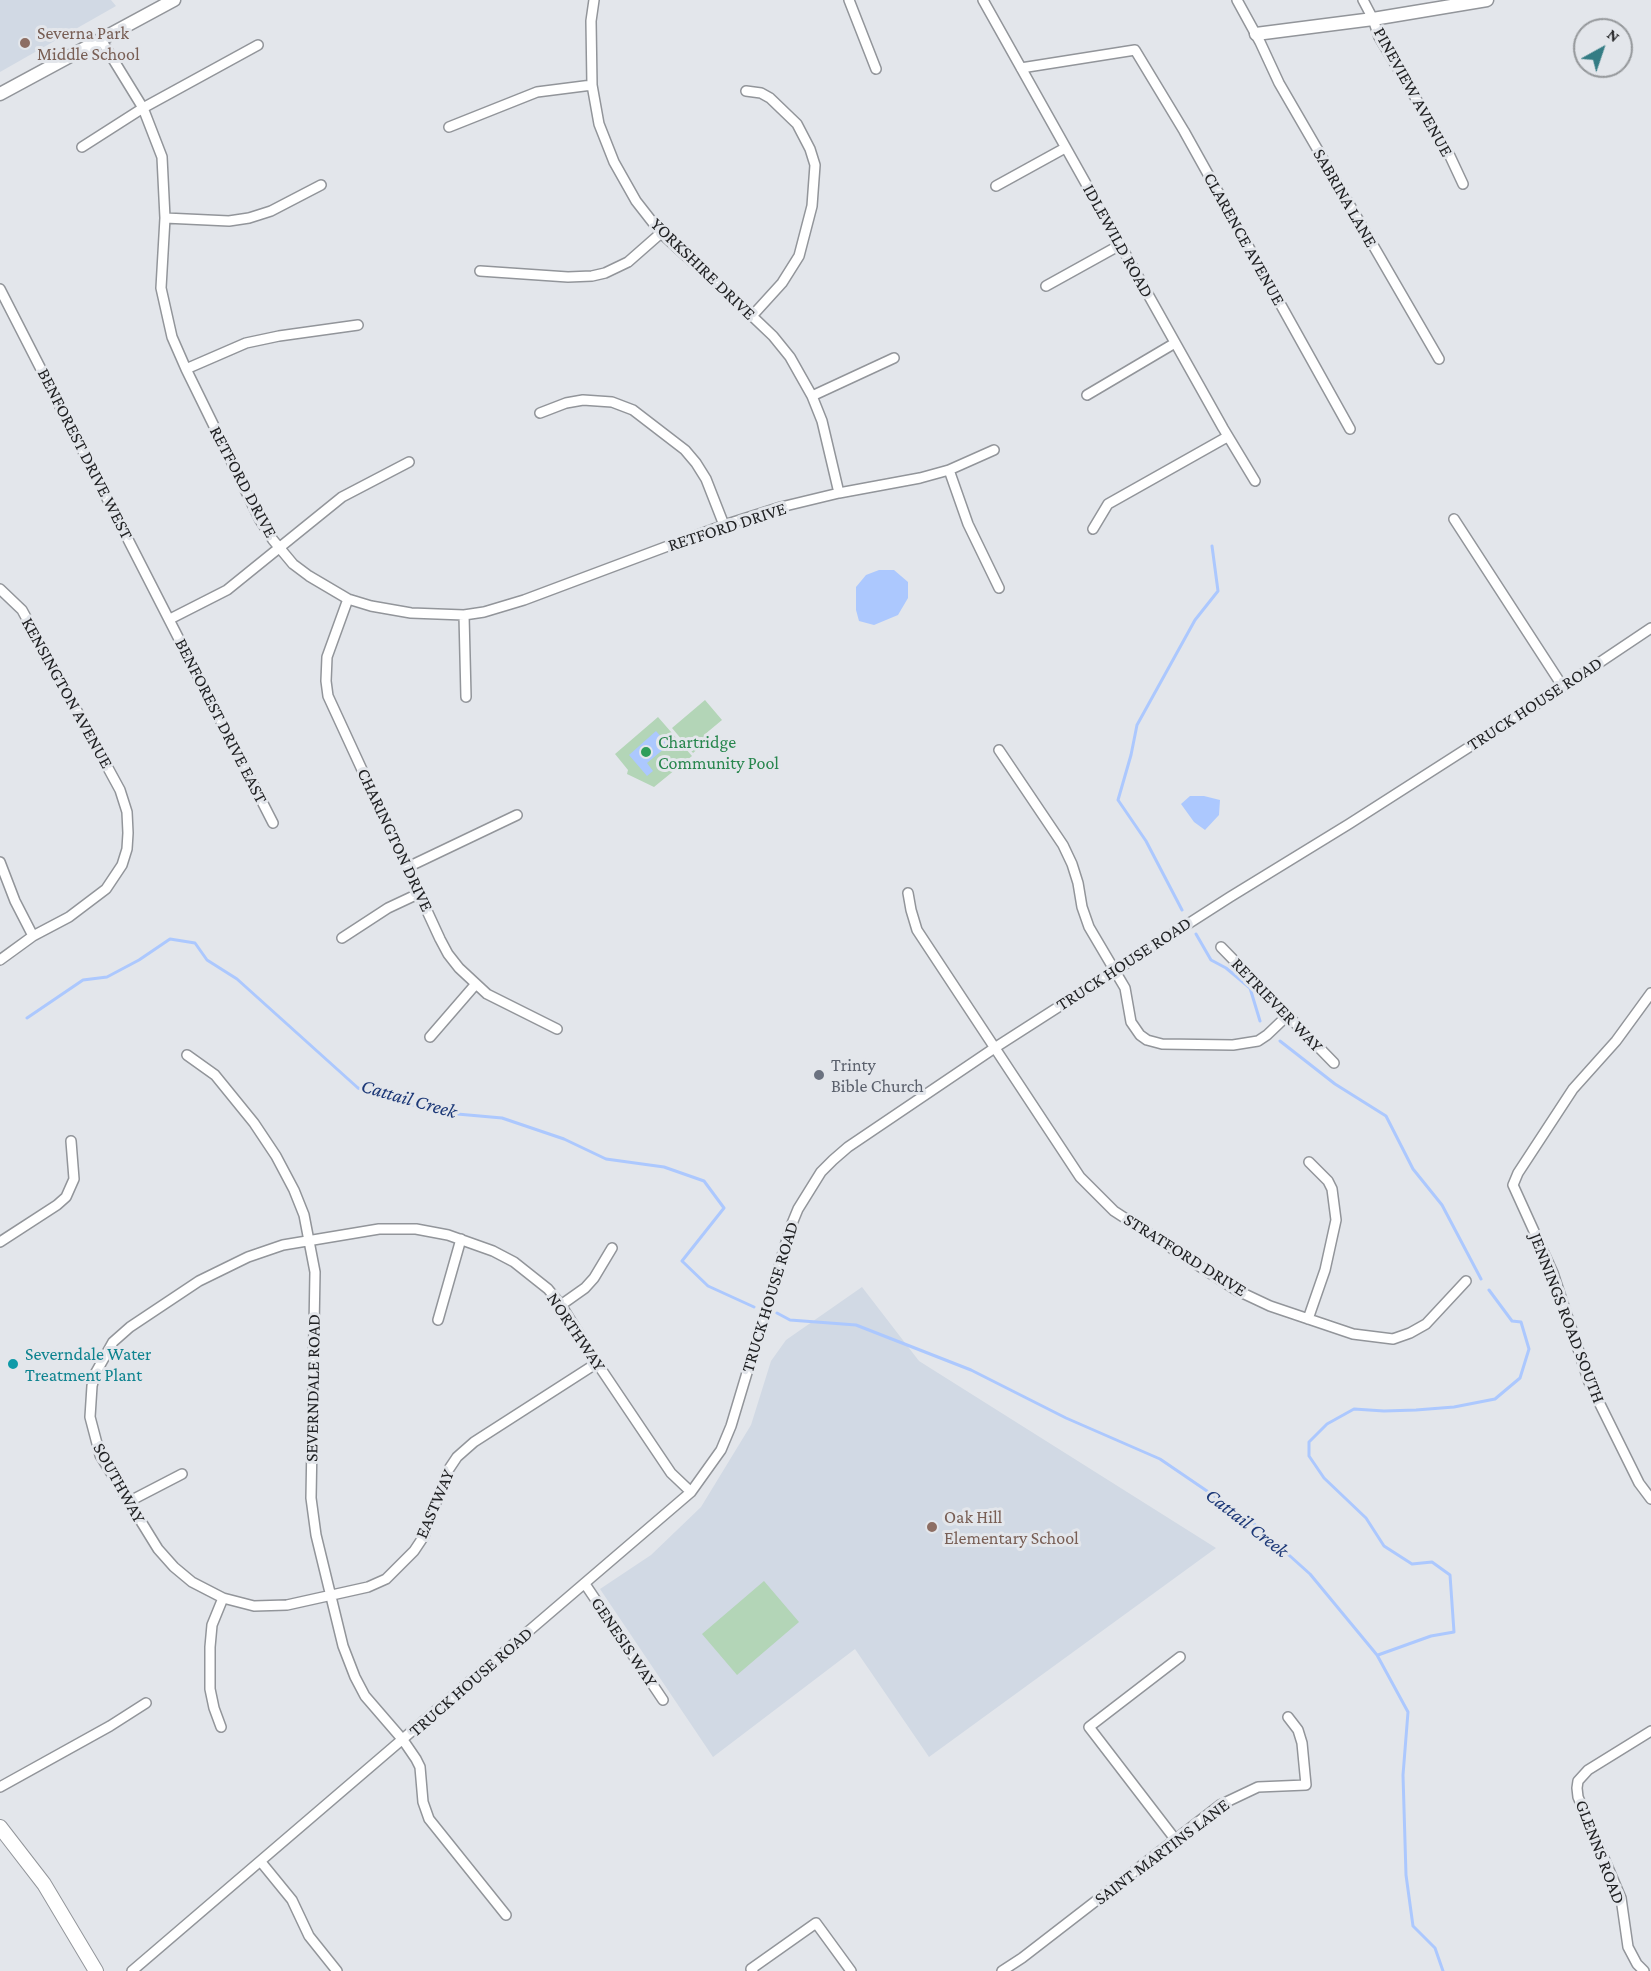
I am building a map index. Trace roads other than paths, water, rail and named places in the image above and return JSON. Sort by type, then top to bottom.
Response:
[{"type":"main road","points":[[0,1827],[45,1884],[96,1971]]},
{"type":"street","points":[[0,94],[174,0]]},
{"type":"street","name":"YORKSHIRE DRIVE","points":[[594,0],[591,21],[592,85],[599,124],[606,144],[636,201],[661,233],[773,336],[790,357],[812,396],[822,421],[839,493]]},
{"type":"street","points":[[849,0],[876,69]]},
{"type":"street","name":"IDLEWILD ROAD","points":[[983,0],[1227,437],[1255,482]]},
{"type":"street","name":"SABRINA LANE","points":[[1237,0],[1280,85],[1438,359]]},
{"type":"street","name":"PINEVIEW AVENUE","points":[[1363,0],[1379,37],[1449,154],[1463,184]]},
{"type":"street","points":[[1256,34],[1373,19],[1487,0]]},
{"type":"street","name":"RETFORD DRIVE","points":[[100,39],[143,108],[162,157],[165,218],[161,288],[172,337],[186,369],[260,520],[279,549],[309,576],[348,599],[390,610],[464,615],[484,612],[524,600],[724,525],[781,507],[949,470],[994,450]]},
{"type":"street","points":[[82,147],[143,108],[258,45]]},
{"type":"street","name":"CLARENCE AVENUE","points":[[1022,68],[1136,50],[1184,131],[1350,429]]},
{"type":"street","points":[[448,127],[537,92],[592,85]]},
{"type":"street","points":[[746,91],[761,93],[770,98],[790,116],[803,134],[815,165],[812,206],[799,256],[782,283],[752,316]]},
{"type":"street","points":[[996,186],[1065,148]]},
{"type":"street","points":[[165,218],[230,221],[249,218],[271,211],[321,185]]},
{"type":"street","points":[[480,271],[568,277],[592,276],[611,271],[628,262],[661,233]]},
{"type":"street","points":[[1046,286],[1120,245]]},
{"type":"street","name":"BENFOREST DRIVE WEST","points":[[0,289],[170,619]]},
{"type":"street","points":[[186,369],[246,343],[358,325]]},
{"type":"street","points":[[1087,395],[1174,343]]},
{"type":"street","points":[[812,396],[894,358]]},
{"type":"street","points":[[540,413],[566,403],[583,400],[612,402],[633,410],[685,450],[696,463],[706,479],[724,525]]},
{"type":"street","points":[[1093,529],[1108,504],[1227,437]]},
{"type":"street","points":[[170,619],[227,590],[342,497],[410,462]]},
{"type":"street","points":[[949,470],[968,524],[999,588]]},
{"type":"street","points":[[1454,519],[1563,687]]},
{"type":"street","name":"KENSINGTON AVENUE","points":[[0,589],[22,610],[125,803],[128,823],[127,849],[122,865],[112,881],[86,904],[33,936]]},
{"type":"street","name":"CHARINGTON DRIVE","points":[[348,599],[327,657],[328,696],[448,954],[475,985],[510,1007],[557,1029]]},
{"type":"street","points":[[464,615],[466,697]]},
{"type":"street","name":"BENFOREST DRIVE EAST","points":[[170,619],[273,823]]},
{"type":"street","name":"TRUCK HOUSE ROAD","points":[[132,1971],[691,1492],[722,1450],[798,1209],[816,1180],[833,1160],[996,1047],[1114,970],[1304,853],[1651,628]]},
{"type":"street","points":[[999,750],[1063,845],[1075,873],[1089,927],[1125,988],[1131,1022],[1147,1040],[1233,1045],[1258,1041],[1288,1015]]},
{"type":"street","points":[[408,867],[517,815]]},
{"type":"street","points":[[0,862],[15,901],[33,936],[0,960]]},
{"type":"street","points":[[342,938],[388,908],[420,892]]},
{"type":"street","name":"STRATFORD DRIVE","points":[[908,893],[917,930],[1080,1178],[1108,1205],[1236,1290],[1270,1306],[1353,1334],[1393,1339],[1410,1334],[1426,1324],[1466,1281]]},
{"type":"street","name":"RETRIEVER WAY","points":[[1221,947],[1334,1064]]},
{"type":"street","points":[[430,1037],[475,985]]},
{"type":"street","name":"JENNINGS ROAD SOUTH","points":[[1651,993],[1616,1041],[1566,1098],[1518,1173],[1513,1185],[1553,1273],[1589,1382],[1639,1483],[1651,1499]]},
{"type":"street","name":"SEVERNDALE ROAD","points":[[187,1055],[214,1075],[254,1123],[276,1156],[304,1215],[315,1272],[311,1498],[316,1534],[343,1646],[358,1685],[403,1740],[420,1767],[423,1802],[429,1819],[506,1915]]},
{"type":"street","points":[[0,1242],[66,1197],[75,1179],[71,1141]]},
{"type":"street","points":[[1308,1319],[1325,1270],[1336,1220],[1332,1189],[1328,1181],[1309,1162]]},
{"type":"street","name":"NORTHWAY","points":[[310,1241],[398,1228],[435,1232],[461,1239],[514,1262],[533,1275],[561,1305],[671,1473],[691,1492]]},
{"type":"street","points":[[438,1320],[461,1239]]},
{"type":"street","name":"SOUTHWAY","points":[[310,1241],[267,1249],[226,1266],[199,1281],[130,1327],[106,1351],[98,1366],[92,1386],[90,1417],[93,1436],[100,1455],[128,1502],[158,1549],[192,1582],[223,1598],[254,1606],[308,1602],[332,1595]]},
{"type":"street","points":[[561,1305],[585,1288],[594,1278],[612,1248]]},
{"type":"street","name":"EASTWAY","points":[[332,1595],[368,1587],[391,1575],[414,1551],[424,1536],[442,1484],[457,1457],[474,1442],[597,1363]]},
{"type":"street","points":[[128,1502],[182,1474]]},
{"type":"street","name":"GENESIS WAY","points":[[585,1584],[663,1700]]},
{"type":"street","points":[[221,1727],[210,1689],[210,1647],[212,1625],[223,1598]]},
{"type":"street","points":[[1175,1839],[1089,1726],[1180,1657]]},
{"type":"street","points":[[0,1787],[110,1726],[146,1703]]},
{"type":"street","name":"SAINT MARTINS LANE","points":[[1002,1971],[1220,1805],[1247,1791],[1269,1785],[1305,1785],[1302,1743],[1298,1730],[1288,1717]]},
{"type":"street","name":"GLENNS ROAD","points":[[1644,1971],[1637,1964],[1628,1947],[1621,1898],[1578,1797],[1577,1788],[1578,1780],[1588,1770],[1651,1731]]},
{"type":"street","points":[[261,1862],[291,1900],[308,1935],[337,1971]]},
{"type":"street","points":[[753,1971],[751,1969],[816,1923],[851,1971]]},
{"type":"water","points":[[879,570],[894,570],[908,582],[908,598],[898,615],[874,625],[859,621],[856,610],[856,587],[866,575]]},
{"type":"water","name":"Chartridge Community Pool","points":[[656,731],[670,747],[667,750],[665,748],[647,763],[653,771],[647,776],[629,755]]},
{"type":"water","points":[[1190,796],[1204,796],[1220,800],[1219,815],[1205,830],[1194,822],[1181,804]]},
{"type":"waterway","points":[[1182,910],[1146,841],[1118,800],[1137,725],[1195,620],[1218,591],[1212,546]]},
{"type":"waterway","points":[[1196,934],[1211,960],[1226,968],[1250,988],[1260,1021]]},
{"type":"waterway","name":"Cattail Creek","points":[[27,1018],[83,980],[107,977],[139,960],[170,939],[195,943],[207,960],[237,979],[358,1088],[397,1101],[446,1113],[502,1118],[564,1139],[606,1159],[664,1167],[704,1181],[724,1208],[682,1261],[708,1286],[754,1307]]},
{"type":"waterway","points":[[1280,1041],[1335,1084],[1386,1116],[1413,1169],[1442,1205],[1481,1279]]},
{"type":"waterway","points":[[1378,1655],[1431,1636],[1454,1632],[1450,1575],[1432,1562],[1412,1564],[1384,1546],[1366,1518],[1324,1478],[1309,1456],[1309,1442],[1327,1424],[1354,1409],[1384,1411],[1454,1407],[1495,1399],[1520,1378],[1529,1349],[1521,1322],[1512,1321],[1489,1290]]},
{"type":"waterway","name":"Cattail Creek","points":[[777,1313],[790,1320],[856,1325],[971,1370],[1066,1418],[1160,1459],[1251,1521],[1310,1574],[1377,1655],[1408,1712],[1403,1775],[1406,1875],[1413,1926],[1435,1948],[1443,1971]]},
{"type":"place","name":"Severna Park Middle School","points":[[25,43]]},
{"type":"place","name":"Chartridge Community Pool","points":[[646,752]]},
{"type":"place","name":"Trinty Bible Church","points":[[819,1075]]},
{"type":"place","name":"Severndale Water Treatment Plant","points":[[13,1364]]},
{"type":"place","name":"Oak Hill Elementary School","points":[[932,1527]]}]
